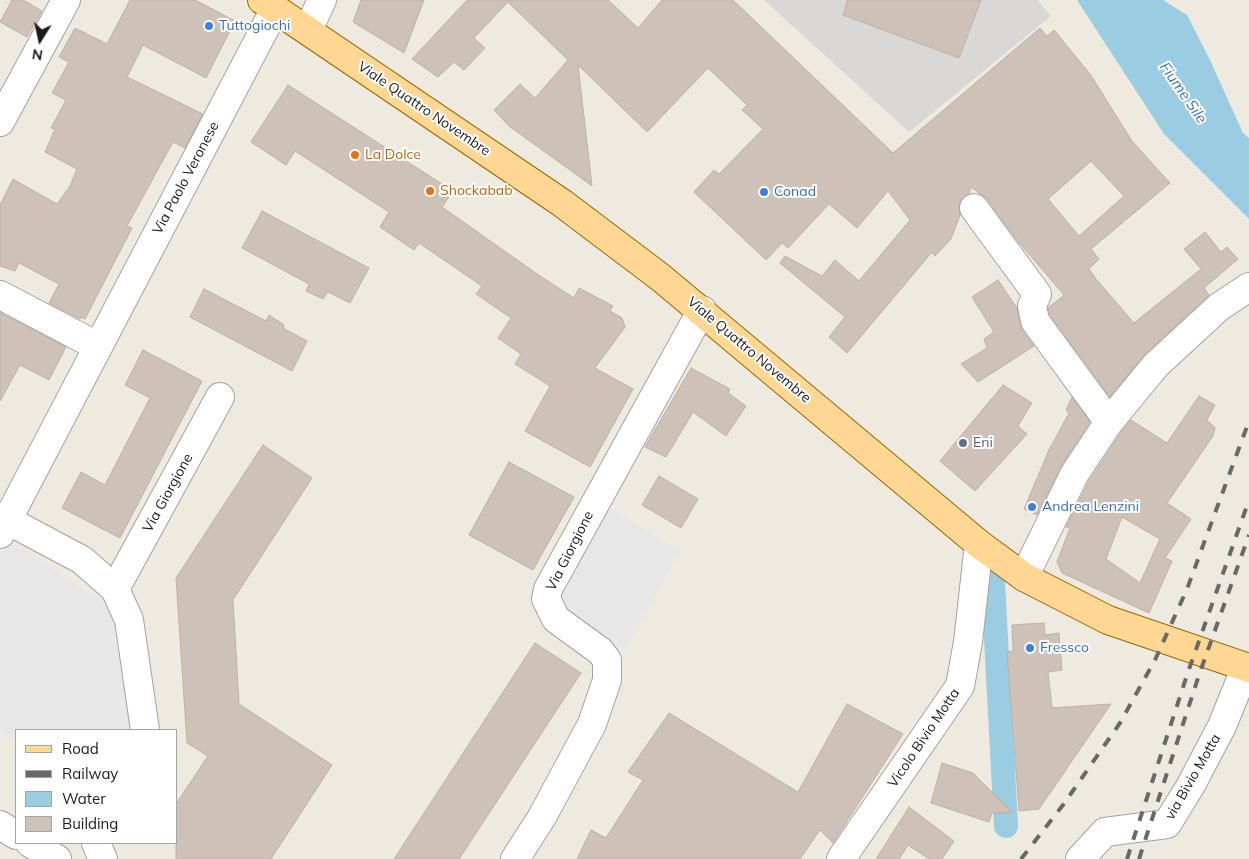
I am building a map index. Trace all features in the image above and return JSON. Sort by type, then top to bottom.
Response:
[{"type":"main road","name":"Viale Quattro Novembre","points":[[268,4],[562,204],[702,310],[979,544],[1024,577],[1108,620],[1247,668]]},
{"type":"street","points":[[0,122],[66,0]]},
{"type":"street","points":[[308,30],[322,0]]},
{"type":"street","name":"Via Paolo Veronese","points":[[4,527],[268,4]]},
{"type":"street","points":[[974,208],[1037,294],[1032,306],[1035,321],[1110,422]]},
{"type":"street","points":[[1024,577],[1075,473],[1110,422],[1156,365],[1218,306],[1249,287]]},
{"type":"street","points":[[0,295],[96,346]]},
{"type":"street","name":"Via Giorgione","points":[[515,859],[542,817],[592,724],[607,680],[607,660],[600,651],[556,619],[546,600],[548,589],[702,310]]},
{"type":"street","name":"Via Giorgione","points":[[116,589],[220,397]]},
{"type":"street","points":[[4,527],[82,560],[116,589],[129,620],[145,729]]},
{"type":"street","name":"Vicolo Bivio Motta","points":[[841,859],[960,686],[968,642],[979,544]]},
{"type":"street","name":"via Bivio Motta","points":[[1080,859],[1105,832],[1167,824],[1191,785],[1222,726],[1247,668]]},
{"type":"street","points":[[0,825],[15,834]]},
{"type":"street","points":[[32,844],[57,859]]},
{"type":"street","points":[[96,844],[103,859]]},
{"type":"shaded area","points":[[764,0],[1037,0],[1051,16],[909,132]]},
{"type":"shaded area","points":[[609,507],[680,551],[624,652],[564,608],[557,593]]},
{"type":"shaded area","points":[[7,538],[111,608],[130,729],[15,729],[15,741],[0,732],[0,553]]},
{"type":"water","name":"Fiume Sile","points":[[1077,0],[1163,0],[1187,15],[1243,133],[1249,138],[1249,219],[1164,134]]},
{"type":"building","points":[[12,0],[23,0],[42,11],[27,37],[0,22]]},
{"type":"building","points":[[130,0],[195,0],[235,21],[206,78],[143,45],[127,77],[203,114],[185,148],[173,142],[127,226],[132,228],[85,319],[81,317],[80,319],[49,303],[59,284],[19,263],[15,271],[0,266],[0,205],[13,179],[57,204],[70,186],[77,169],[45,152],[55,129],[51,128],[66,100],[52,93],[69,62],[59,57],[75,28],[107,44]]},
{"type":"building","points":[[361,0],[424,0],[404,53],[353,22]]},
{"type":"building","points":[[467,0],[608,0],[638,28],[662,0],[733,0],[893,153],[1040,28],[1047,36],[1054,30],[1090,74],[1132,141],[1170,183],[1091,249],[1099,259],[1089,269],[1096,279],[1134,323],[1201,269],[1184,249],[1205,232],[1221,252],[1227,247],[1238,259],[1204,288],[1209,295],[1145,354],[1110,397],[1050,315],[1048,308],[1064,295],[1016,239],[987,199],[971,187],[969,194],[960,202],[960,215],[951,239],[935,256],[932,252],[847,353],[829,337],[845,317],[780,263],[785,256],[822,276],[835,260],[859,281],[910,220],[888,191],[857,228],[829,204],[788,248],[782,243],[766,260],[694,192],[714,170],[719,174],[763,129],[742,110],[747,105],[708,68],[647,132],[578,65],[592,186],[509,126],[494,110],[520,84],[535,98],[568,60],[508,2],[474,38],[485,48],[464,70],[454,62],[438,77],[412,59]],"holes":[[[1091,161],[1124,196],[1079,236],[1048,199]]]},
{"type":"building","points":[[848,0],[981,0],[959,58],[843,15]]},
{"type":"building","points":[[288,85],[453,191],[442,207],[540,276],[574,298],[579,288],[613,306],[610,311],[622,318],[625,327],[595,368],[633,389],[590,467],[525,431],[550,386],[515,364],[521,354],[498,338],[511,318],[476,294],[482,286],[419,243],[414,250],[380,227],[389,212],[295,151],[286,165],[251,142]]},
{"type":"building","points":[[262,211],[369,268],[350,303],[328,292],[323,299],[306,291],[309,284],[242,248]]},
{"type":"building","points":[[998,280],[1017,308],[1022,330],[1034,346],[978,382],[961,364],[987,348],[984,339],[994,332],[972,297]]},
{"type":"building","points":[[204,289],[266,321],[269,315],[284,325],[283,328],[307,341],[292,371],[190,317]]},
{"type":"building","points":[[0,313],[66,347],[49,380],[20,365],[0,401]]},
{"type":"building","points":[[143,350],[202,381],[120,538],[62,508],[81,472],[105,485],[150,398],[125,385]]},
{"type":"building","points":[[691,368],[730,389],[728,393],[746,406],[726,436],[693,412],[666,457],[645,447]]},
{"type":"building","points":[[1003,385],[1032,403],[1018,426],[1027,434],[975,491],[940,461]]},
{"type":"building","points":[[1199,396],[1215,405],[1207,420],[1215,428],[1213,436],[1167,503],[1191,519],[1165,558],[1172,561],[1149,613],[1062,573],[1057,562],[1070,528],[1066,527],[1089,481],[1131,420],[1167,443]],"holes":[[[1122,517],[1160,539],[1140,583],[1106,559]]]},
{"type":"building","points":[[1072,397],[1090,422],[1061,466],[1037,515],[1024,509],[1049,450],[1069,413],[1066,410]]},
{"type":"building","points":[[263,445],[312,478],[233,600],[239,704],[332,765],[271,859],[176,859],[178,801],[208,756],[187,743],[176,578]]},
{"type":"building","points":[[509,462],[574,497],[533,570],[469,535]]},
{"type":"building","points":[[659,476],[698,499],[681,528],[642,505]]},
{"type":"building","points":[[1044,623],[1045,635],[1059,633],[1062,670],[1048,672],[1052,708],[1111,704],[1039,809],[1019,811],[1007,652],[1013,651],[1012,625]]},
{"type":"building","points":[[535,643],[581,673],[459,859],[394,859]]},
{"type":"building","points":[[847,704],[903,734],[833,843],[820,830],[800,859],[577,859],[591,830],[606,838],[643,780],[628,772],[669,713],[798,792]]},
{"type":"building","points":[[942,763],[973,773],[1012,812],[992,813],[989,822],[931,803]]},
{"type":"building","points":[[909,807],[954,841],[942,859],[929,859],[908,845],[899,859],[876,859]]},
{"type":"waterway","points":[[993,582],[1006,826]]},
{"type":"railway","points":[[1021,859],[1063,805],[1120,723],[1155,660],[1187,589],[1249,421]]},
{"type":"railway","points":[[1127,859],[1188,672],[1249,500]]},
{"type":"railway","points":[[1139,859],[1199,675],[1249,535]]},
{"type":"place","name":"Tuttogiochi","points":[[209,26]]},
{"type":"place","name":"La Dolce","points":[[355,155]]},
{"type":"place","name":"Shockabab","points":[[430,191]]},
{"type":"place","name":"Conad","points":[[764,192]]},
{"type":"place","name":"Eni","points":[[963,443]]},
{"type":"place","name":"Andrea Lenzini","points":[[1032,507]]},
{"type":"place","name":"Fressco","points":[[1030,648]]}]
